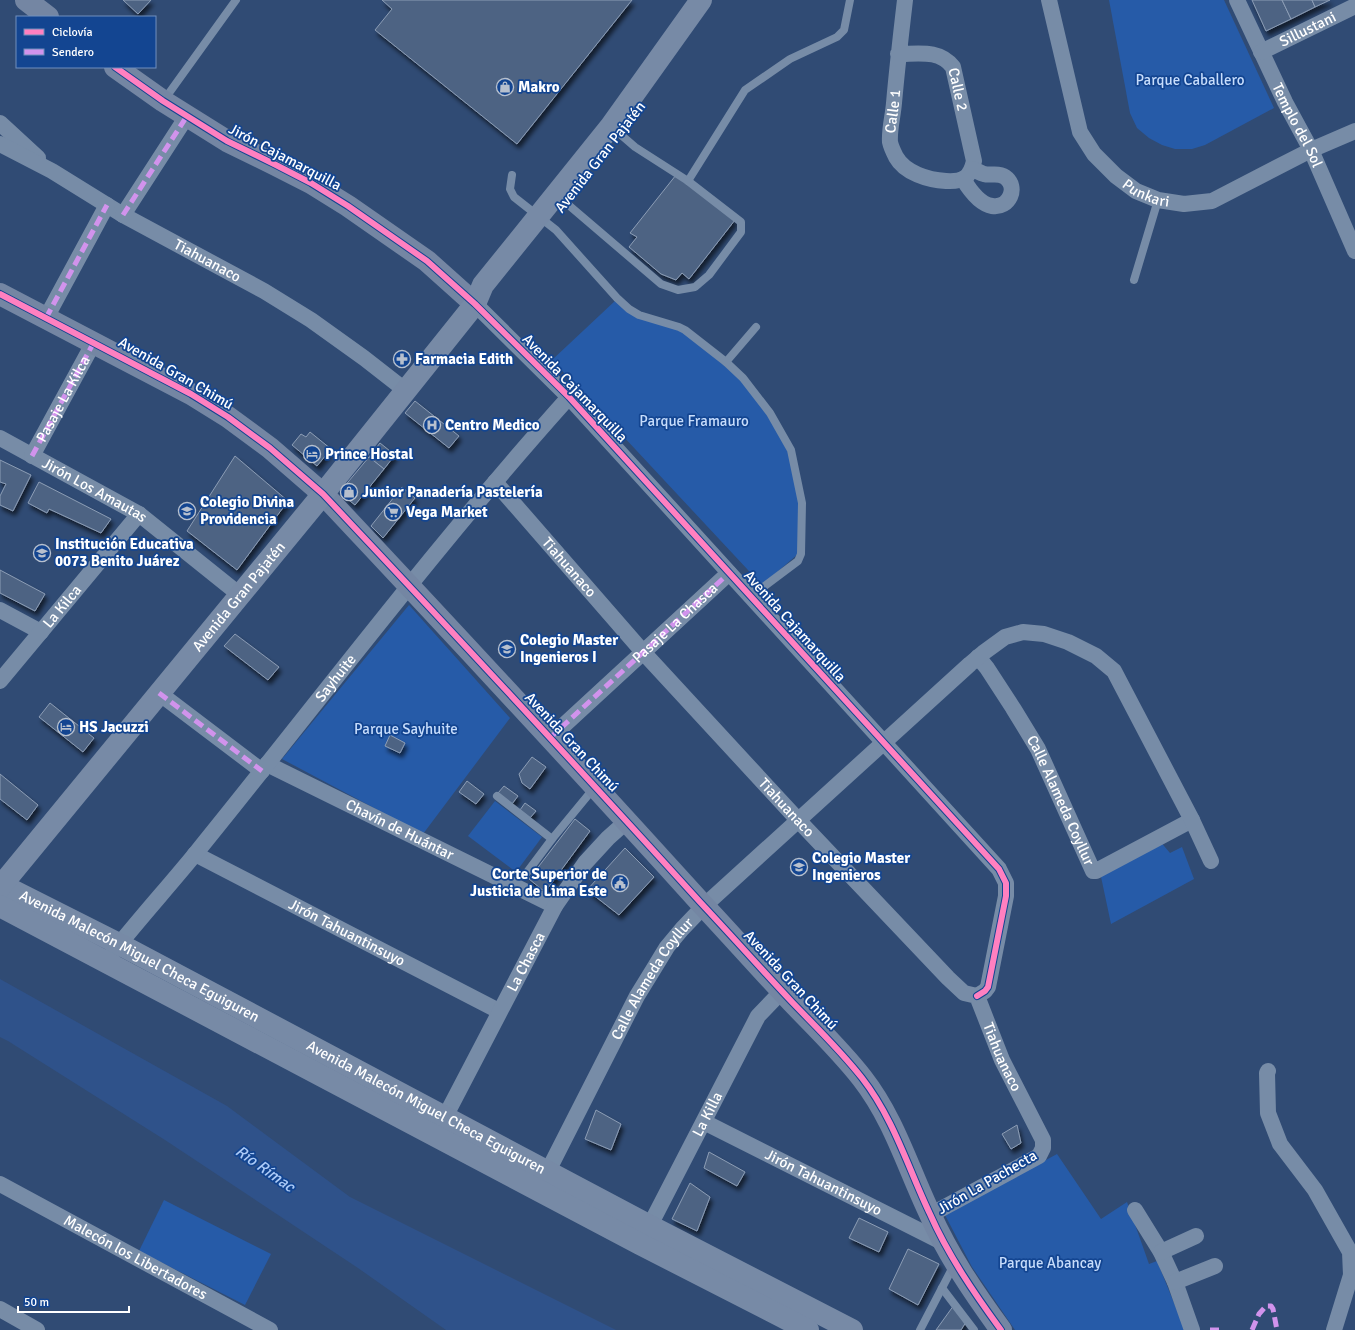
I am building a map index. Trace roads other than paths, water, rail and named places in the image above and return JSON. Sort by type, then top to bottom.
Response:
[{"type":"main road","name":"Avenida Gran Pajatén","points":[[0,891],[159,693],[323,494],[475,304],[483,285],[543,220],[701,0]]},
{"type":"main road","name":"Avenida Gran Pajatén","points":[[543,220],[565,202],[620,134],[716,0]]},
{"type":"main road","name":"Avenida Malecón Miguel Checa Eguiguren","points":[[0,891],[119,944],[548,1171],[645,1235],[808,1330]]},
{"type":"main road","name":"Avenida Malecón Miguel Checa Eguiguren","points":[[0,891],[105,961],[645,1235],[852,1330]]},
{"type":"street","points":[[26,0],[47,16]]},
{"type":"street","name":"Calle 1","points":[[904,0],[890,144],[896,158],[906,168],[916,174],[942,180],[956,181],[968,174]]},
{"type":"street","name":"Punkari","points":[[1049,0],[1080,132],[1094,154],[1116,176],[1136,191],[1158,200],[1184,204],[1212,201],[1311,150],[1355,131]]},
{"type":"street","name":"Templo del Sol","points":[[1237,0],[1285,102],[1311,150],[1355,251]]},
{"type":"street","name":"Sillustani","points":[[1261,52],[1355,6]]},
{"type":"street","name":"Calle 2","points":[[898,54],[935,54],[948,61],[952,67],[974,161],[968,174]]},
{"type":"street","name":"Jirón Cajamarquilla","points":[[116,68],[163,101],[226,141],[305,180],[348,206],[427,261],[475,304]]},
{"type":"street","points":[[123,215],[187,116]]},
{"type":"street","points":[[0,123],[52,171]]},
{"type":"street","name":"Tiahuanaco","points":[[0,144],[52,171],[123,215],[264,291],[311,320],[405,390]]},
{"type":"street","points":[[46,318],[107,205]]},
{"type":"street","name":"Avenida Gran Chimú","points":[[0,294],[191,394],[228,417],[270,448],[323,494],[627,821],[863,1079],[878,1101],[894,1131],[930,1215],[944,1243],[1000,1330]]},
{"type":"street","name":"Avenida Cajamarquilla","points":[[475,304],[569,398],[999,869],[1006,883],[1006,896],[988,987],[986,991],[977,996]]},
{"type":"street","name":"Pasaje La Kilca","points":[[32,456],[94,342]]},
{"type":"street","name":"Sayhuite","points":[[105,961],[195,854],[495,482],[569,398]]},
{"type":"street","name":"Jirón Los Amautas","points":[[0,438],[139,514],[240,595]]},
{"type":"street","name":"Tiahuanaco","points":[[495,482],[643,652],[798,820],[948,978],[964,993],[977,996],[1002,1060],[1043,1140],[1043,1148]]},
{"type":"street","name":"La Kilca","points":[[0,681],[139,514]]},
{"type":"street","name":"Pasaje La Chasca","points":[[550,738],[729,573]]},
{"type":"street","points":[[0,610],[41,632]]},
{"type":"street","name":"Calle Alameda Coyllur","points":[[548,1171],[652,970],[682,929],[704,906],[883,742],[978,658],[1005,637],[1023,632],[1044,634],[1068,642],[1096,656],[1114,670],[1192,820],[1211,861]]},
{"type":"street","name":"Calle Alameda Coyllur","points":[[978,658],[987,668],[1038,749],[1093,871],[1096,871],[1192,820]]},
{"type":"street","name":"Chavín de Huántar","points":[[159,693],[265,767],[554,906]]},
{"type":"street","name":"La Chasca","points":[[445,1117],[554,906],[585,863],[608,838],[627,821]]},
{"type":"street","name":"Jirón Tahuantinsuyo","points":[[195,854],[499,1012]]},
{"type":"street","name":"La Killa","points":[[645,1235],[758,1016],[782,991]]},
{"type":"street","points":[[1268,1071],[1268,1113],[1280,1144],[1316,1190],[1350,1252],[1351,1275],[1334,1330]]},
{"type":"street","name":"Jirón Tahuantinsuyo","points":[[704,1122],[944,1243]]},
{"type":"street","name":"Jirón La Pachecta","points":[[930,1215],[1038,1156],[1043,1148]]},
{"type":"street","name":"Malecón los Libertadores","points":[[0,1184],[270,1330]]},
{"type":"street","points":[[1135,1210],[1161,1252],[1175,1282],[1192,1330]]},
{"type":"street","points":[[1161,1252],[1196,1236]]},
{"type":"street","points":[[1175,1282],[1215,1266]]},
{"type":"street","points":[[0,1310],[37,1330]]},
{"type":"lane","points":[[163,101],[236,0]]},
{"type":"lane","points":[[688,180],[745,90],[790,59],[837,37],[844,30],[850,0]]},
{"type":"lane","points":[[565,202],[661,284],[678,290],[695,287],[709,276],[742,232],[741,222],[688,180],[635,147],[620,134]]},
{"type":"lane","points":[[512,175],[510,189],[514,197],[556,230],[617,298],[629,309],[639,315],[685,330],[726,362],[743,378],[770,412],[791,450],[802,503],[801,554],[798,561],[762,588],[752,598]]},
{"type":"lane","points":[[1134,280],[1158,200]]},
{"type":"lane","points":[[726,362],[756,327]]},
{"type":"lane","points":[[525,875],[552,839],[595,787]]},
{"type":"lane","points":[[496,796],[552,839]]},
{"type":"lane","points":[[920,1330],[956,1263]]},
{"type":"lane","points":[[942,1288],[974,1330]]},
{"type":"water","name":"Río Rímac","points":[[0,979],[227,1106],[350,1197],[616,1330],[446,1330],[358,1268],[165,1140],[0,1037]]},
{"type":"place","name":"Makro","points":[[505,87]]},
{"type":"place","name":"Farmacia Edith","points":[[402,359]]},
{"type":"place","name":"Centro Medico","points":[[432,425]]},
{"type":"place","name":"Prince Hostal","points":[[312,454]]},
{"type":"place","name":"Junior Panadería Pastelería","points":[[349,492]]},
{"type":"place","name":"Colegio Divina Providencia","points":[[187,511]]},
{"type":"place","name":"Vega Market","points":[[393,512]]},
{"type":"place","name":"Institución Educativa 0073 Benito Juárez","points":[[42,553]]},
{"type":"place","name":"Colegio Master Ingenieros I","points":[[507,649]]},
{"type":"place","name":"HS Jacuzzi","points":[[66,727]]},
{"type":"place","name":"Colegio Master Ingenieros","points":[[799,867]]},
{"type":"place","name":"Corte Superior de Justicia de Lima Este","points":[[620,883]]},
{"type":"park label","name":"Parque Caballero","points":[[1190,80]]},
{"type":"park label","name":"Parque Framauro","points":[[694,421]]},
{"type":"park label","name":"Parque Sayhuite","points":[[406,729]]},
{"type":"park label","name":"Parque Abancay","points":[[1050,1263]]}]
